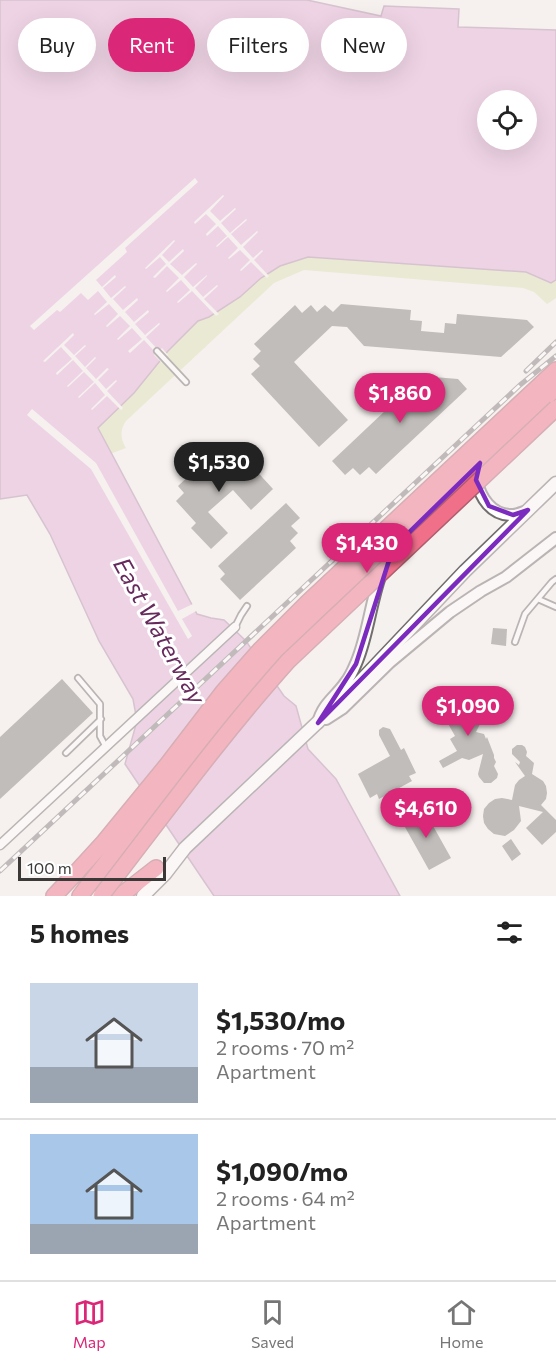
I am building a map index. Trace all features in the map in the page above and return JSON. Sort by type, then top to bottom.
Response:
[{"type":"highway","points":[[54,896],[134,806],[223,692],[261,649],[556,370]]},
{"type":"highway","points":[[80,896],[266,662],[315,613],[556,390]]},
{"type":"highway","points":[[100,896],[244,711],[288,661],[556,408]]},
{"type":"highway","points":[[111,896],[178,795]]},
{"type":"highway","points":[[120,896],[156,868]]},
{"type":"main road","points":[[95,896],[125,886],[185,848],[356,686],[465,571],[556,483]]},
{"type":"main road","points":[[143,896],[165,874],[185,848]]},
{"type":"street","points":[[318,723],[321,712],[347,681],[356,664],[363,645],[373,601],[385,564],[393,548],[410,528],[556,390]]},
{"type":"street","points":[[528,510],[513,515],[502,513],[489,506],[479,493],[476,480],[480,463],[504,448],[556,400]]},
{"type":"street","points":[[318,723],[330,718],[343,708],[390,662],[450,612],[506,577],[556,538]]},
{"type":"street","points":[[0,845],[235,627]]},
{"type":"lane","points":[[158,351],[186,382]]},
{"type":"lane","points":[[515,642],[525,614],[556,579]]},
{"type":"lane","points":[[538,599],[556,607]]},
{"type":"lane","points":[[235,627],[248,606]]},
{"type":"lane","points":[[78,678],[100,704],[100,736],[105,747]]},
{"type":"lane","points":[[66,753],[100,719]]},
{"type":"highlighted area","points":[[480,463],[476,480],[489,506],[513,515],[528,510],[318,723],[356,664],[393,548]]},
{"type":"green space","points":[[309,257],[526,272],[551,282],[556,280],[556,298],[547,304],[534,292],[523,288],[304,270],[274,283],[126,421],[122,434],[126,448],[110,454],[97,428],[134,393],[168,351],[198,321],[209,317],[240,297],[261,278],[280,266]]},
{"type":"water","name":"East Waterway","points":[[0,0],[307,0],[381,16],[384,6],[459,9],[458,27],[556,30],[556,280],[551,283],[526,272],[308,257],[280,266],[261,278],[240,297],[209,317],[198,321],[168,351],[134,393],[98,428],[197,614],[224,620],[246,641],[284,696],[296,706],[308,749],[336,779],[400,896],[214,896],[125,764],[137,721],[133,699],[99,641],[50,534],[27,495],[0,499]]},
{"type":"pier","points":[[195,178],[198,182],[125,248],[127,252],[96,280],[102,287],[115,275],[116,277],[103,288],[111,298],[126,287],[113,299],[123,310],[137,298],[138,300],[125,312],[134,322],[148,310],[149,312],[135,324],[145,335],[160,324],[146,337],[159,351],[162,348],[168,355],[162,363],[144,340],[130,353],[128,351],[142,339],[132,328],[117,339],[130,326],[120,316],[106,326],[118,314],[109,304],[94,314],[107,302],[98,291],[88,300],[81,293],[60,312],[57,310],[34,330],[30,326]]},
{"type":"pier","points":[[223,195],[210,211],[220,221],[236,209],[221,223],[230,233],[247,220],[231,234],[241,245],[258,232],[243,247],[253,258],[263,251],[254,260],[269,276],[267,278],[251,262],[240,270],[250,260],[240,250],[228,258],[238,248],[228,237],[216,246],[227,236],[218,226],[207,236],[206,234],[216,224],[206,214],[195,224],[194,222]]},
{"type":"pier","points":[[174,240],[162,255],[169,262],[183,249],[184,251],[170,264],[182,275],[197,264],[184,277],[193,287],[207,275],[195,288],[203,297],[218,286],[204,299],[219,314],[216,316],[192,291],[177,302],[190,290],[181,280],[166,291],[179,278],[167,266],[155,278],[153,277],[166,264],[160,257],[145,268]]},
{"type":"pier","points":[[73,333],[74,335],[64,345],[74,355],[86,346],[75,356],[85,367],[96,358],[86,368],[96,379],[107,368],[109,369],[98,380],[106,389],[117,381],[107,391],[123,408],[121,410],[107,396],[91,409],[105,395],[95,383],[78,397],[94,382],[84,372],[67,386],[83,371],[73,360],[57,375],[56,373],[72,359],[61,347],[45,362],[43,361]]},
{"type":"pier","points":[[32,409],[96,463],[178,611],[195,603],[198,610],[182,619],[192,636],[188,639],[91,469],[27,415]]},
{"type":"building","points":[[341,304],[411,310],[410,320],[422,321],[421,331],[444,333],[445,323],[456,324],[457,314],[527,320],[534,327],[501,357],[364,346],[347,327],[332,326],[294,362],[348,420],[319,447],[251,374],[260,366],[253,359],[261,351],[254,344],[295,305],[302,313],[311,305],[317,312],[325,305],[333,312]]},
{"type":"building","points":[[422,376],[458,379],[467,389],[376,474],[369,467],[360,475],[353,468],[345,475],[332,461]]},
{"type":"building","points":[[241,454],[273,489],[251,510],[233,490],[208,512],[228,533],[211,549],[191,528],[196,523],[176,501],[184,493],[178,486],[211,455],[217,463],[225,455],[232,462]]},
{"type":"building","points":[[286,503],[300,518],[291,526],[298,533],[290,541],[296,548],[240,600],[220,579],[225,574],[218,566]]},
{"type":"building","points":[[493,628],[507,629],[506,646],[491,644]]},
{"type":"building","points":[[62,679],[93,713],[0,799],[0,737]]},
{"type":"building","points":[[463,690],[480,724],[476,732],[484,734],[486,739],[487,737],[494,755],[496,762],[494,766],[498,774],[491,783],[484,783],[478,774],[483,754],[469,760],[462,758],[443,768],[439,761],[457,751],[450,739],[455,736],[446,720],[449,714],[442,701]]},
{"type":"building","points":[[383,727],[390,729],[401,750],[404,748],[416,773],[409,776],[412,781],[379,799],[377,794],[370,798],[358,774],[390,756],[379,735],[379,730]]},
{"type":"building","points":[[517,745],[525,747],[526,756],[534,763],[532,774],[543,781],[546,786],[546,799],[541,805],[556,820],[556,832],[542,845],[526,828],[543,812],[519,806],[521,821],[505,836],[494,834],[484,823],[484,809],[489,803],[502,798],[512,800],[515,785],[525,776],[515,762],[519,765],[520,762],[512,754],[512,749]]},
{"type":"building","points":[[423,808],[451,858],[429,870],[401,820]]},
{"type":"building","points":[[511,839],[521,854],[512,861],[502,846]]},
{"type":"railway","points":[[526,371],[556,342]]},
{"type":"railway","points":[[0,871],[520,385],[556,356]]}]
